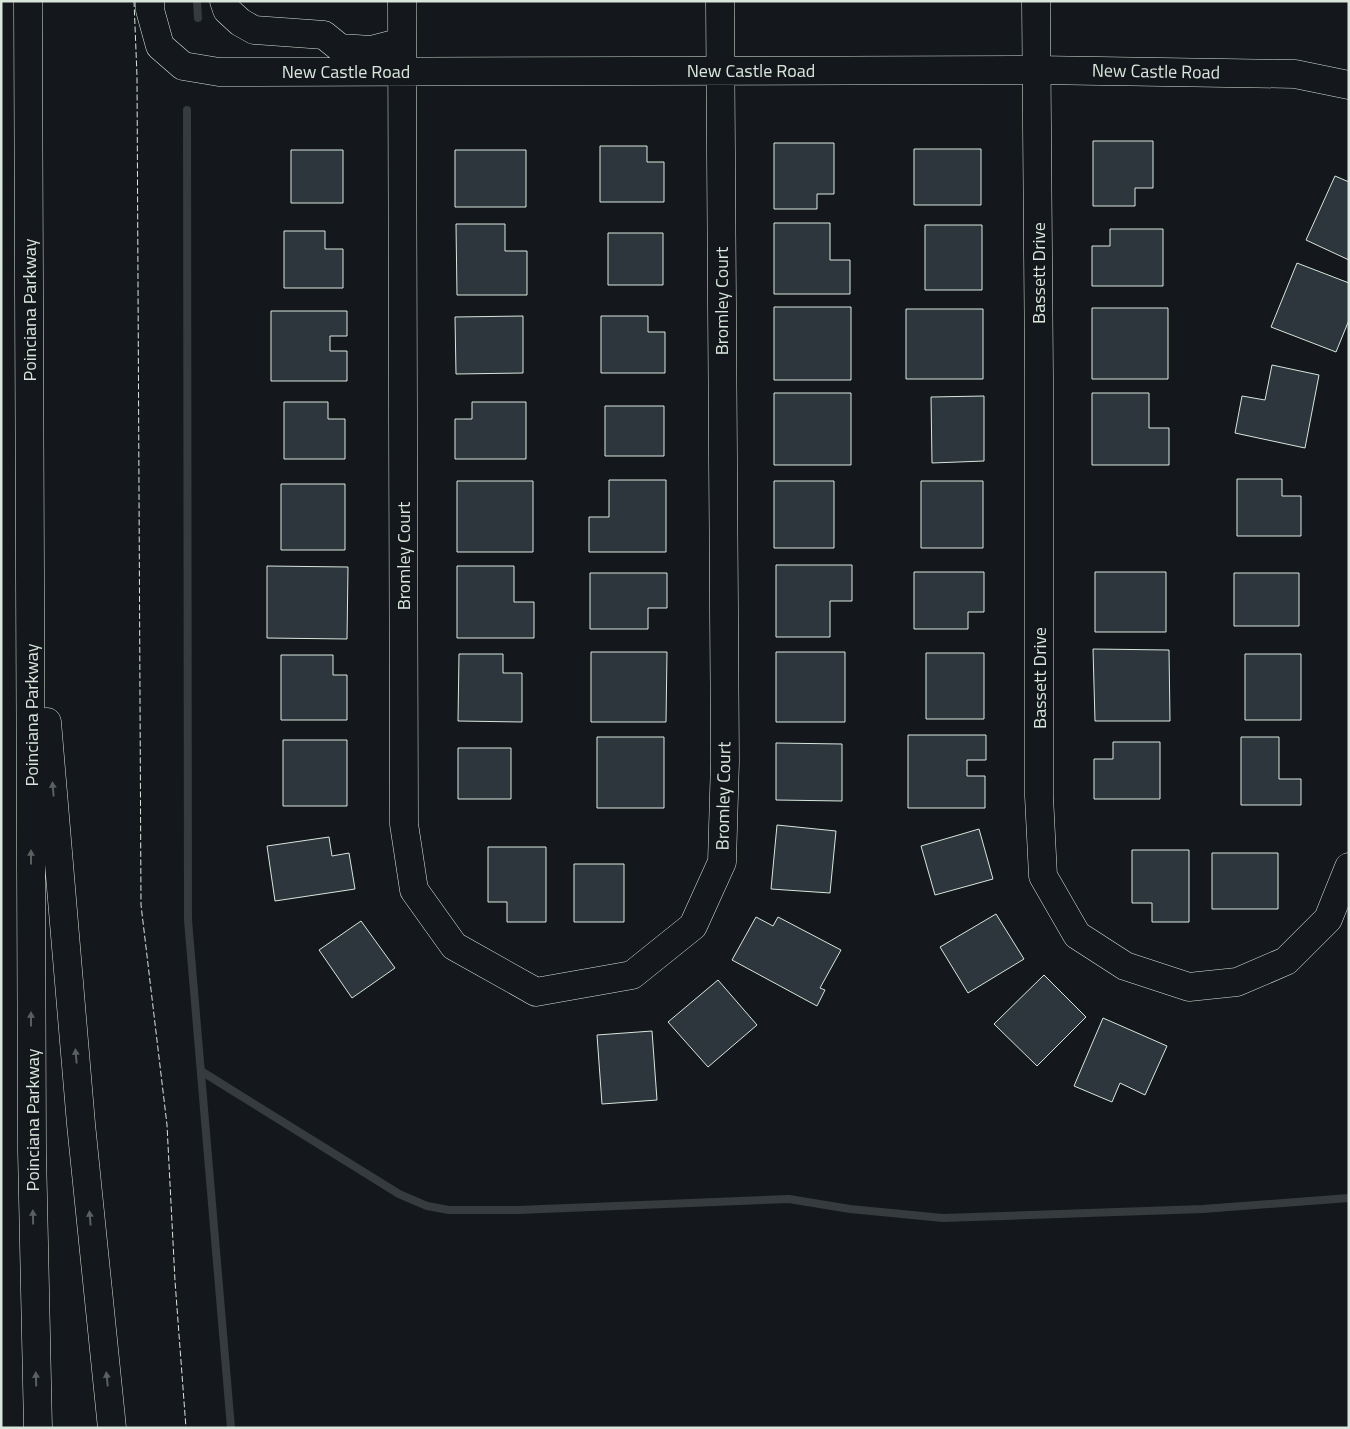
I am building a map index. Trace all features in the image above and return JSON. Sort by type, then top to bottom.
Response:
[{"type":"main road","name":"Poinciana Parkway","points":[[28,1],[32,1151],[38,1428]]},
{"type":"main road","name":"New Castle Road","points":[[150,1],[150,10],[160,46],[183,66],[218,72],[402,70],[1037,70],[1295,74],[1349,85]]},
{"type":"main road","points":[[224,1],[227,10],[240,22],[254,30],[324,35],[340,48],[371,50],[402,42]]},
{"type":"main road","name":"Bromley Court","points":[[402,1],[405,833],[414,890],[454,946],[536,992],[632,975],[693,926],[722,862],[725,761],[720,1]]},
{"type":"main road","name":"Bassett Drive","points":[[1036,1],[1039,796],[1043,876],[1077,935],[1125,966],[1189,987],[1237,982],[1286,961],[1328,919],[1349,867]]},
{"type":"main road","points":[[30,540],[82,1133],[112,1428]]},
{"type":"building","points":[[1093,141],[1153,141],[1153,188],[1135,188],[1135,206],[1093,206]]},
{"type":"building","points":[[774,143],[834,143],[834,194],[817,194],[817,209],[774,209]]},
{"type":"building","points":[[600,146],[647,146],[647,162],[664,162],[664,202],[600,202]]},
{"type":"building","points":[[914,149],[981,149],[981,205],[914,205]]},
{"type":"building","points":[[291,150],[343,150],[343,203],[291,203]]},
{"type":"building","points":[[455,150],[526,150],[526,207],[455,207]]},
{"type":"building","points":[[1335,176],[1349,182],[1349,260],[1306,240]]},
{"type":"building","points":[[774,223],[830,223],[830,260],[850,260],[850,294],[774,294]]},
{"type":"building","points":[[456,224],[505,224],[505,251],[527,251],[527,295],[457,295]]},
{"type":"building","points":[[925,225],[982,225],[982,290],[925,290]]},
{"type":"building","points":[[1110,229],[1163,229],[1163,286],[1092,286],[1092,246],[1110,246]]},
{"type":"building","points":[[284,231],[325,231],[325,249],[343,249],[343,288],[284,288]]},
{"type":"building","points":[[608,233],[663,233],[663,285],[608,285]]},
{"type":"building","points":[[1297,263],[1349,283],[1349,320],[1336,352],[1271,327]]},
{"type":"building","points":[[774,307],[851,307],[851,380],[774,380]]},
{"type":"building","points":[[1092,308],[1168,308],[1168,379],[1092,379]]},
{"type":"building","points":[[906,309],[983,309],[983,379],[906,379]]},
{"type":"building","points":[[271,311],[347,311],[347,336],[330,336],[330,351],[347,351],[347,381],[271,381]]},
{"type":"building","points":[[523,316],[523,373],[456,374],[455,317]]},
{"type":"building","points":[[601,316],[648,316],[648,332],[665,332],[665,373],[601,373]]},
{"type":"building","points":[[1272,365],[1319,375],[1305,448],[1235,433],[1242,396],[1265,400]]},
{"type":"building","points":[[774,393],[851,393],[851,465],[774,465]]},
{"type":"building","points":[[1092,393],[1149,393],[1149,428],[1169,428],[1169,465],[1092,465]]},
{"type":"building","points":[[984,396],[984,461],[932,463],[931,397]]},
{"type":"building","points":[[284,402],[328,402],[328,419],[345,419],[345,459],[284,459]]},
{"type":"building","points":[[472,402],[526,402],[526,459],[455,459],[455,419],[472,419]]},
{"type":"building","points":[[605,406],[664,406],[664,456],[605,456]]},
{"type":"building","points":[[1237,479],[1282,479],[1282,496],[1301,496],[1301,536],[1237,536]]},
{"type":"building","points":[[609,480],[666,480],[666,552],[589,552],[589,517],[609,517]]},
{"type":"building","points":[[457,481],[533,481],[533,552],[457,552]]},
{"type":"building","points":[[774,481],[834,481],[834,548],[774,548]]},
{"type":"building","points":[[921,481],[983,481],[983,548],[921,548]]},
{"type":"building","points":[[281,484],[345,484],[345,550],[281,550]]},
{"type":"building","points":[[776,565],[852,565],[852,601],[830,601],[830,637],[776,637]]},
{"type":"building","points":[[267,566],[348,567],[347,639],[267,638]]},
{"type":"building","points":[[457,566],[514,566],[514,602],[534,602],[534,638],[457,638]]},
{"type":"building","points":[[914,572],[984,572],[984,612],[968,612],[968,629],[914,629]]},
{"type":"building","points":[[1095,572],[1166,572],[1166,632],[1095,632]]},
{"type":"building","points":[[590,573],[667,573],[667,608],[648,608],[648,629],[590,629]]},
{"type":"building","points":[[1234,573],[1299,573],[1299,626],[1234,626]]},
{"type":"building","points":[[1093,649],[1169,650],[1170,721],[1095,721]]},
{"type":"building","points":[[591,652],[667,652],[666,722],[591,722]]},
{"type":"building","points":[[776,652],[845,652],[845,722],[776,722]]},
{"type":"building","points":[[926,653],[984,653],[984,719],[926,719]]},
{"type":"building","points":[[459,654],[503,654],[503,673],[522,673],[522,722],[458,721]]},
{"type":"building","points":[[1245,654],[1301,654],[1301,720],[1245,720]]},
{"type":"building","points":[[281,655],[333,655],[333,675],[347,675],[347,720],[281,720]]},
{"type":"building","points":[[908,735],[986,735],[986,760],[967,760],[967,776],[985,776],[985,808],[908,808]]},
{"type":"building","points":[[597,737],[664,737],[664,808],[597,808]]},
{"type":"building","points":[[1241,737],[1279,737],[1279,779],[1301,779],[1301,805],[1241,805]]},
{"type":"building","points":[[283,740],[347,740],[347,806],[283,806]]},
{"type":"building","points":[[1113,742],[1160,742],[1160,799],[1094,799],[1094,759],[1113,759]]},
{"type":"building","points":[[776,743],[842,744],[842,801],[776,800]]},
{"type":"building","points":[[458,748],[511,748],[511,799],[458,799]]},
{"type":"building","points":[[777,825],[836,831],[830,893],[771,889]]},
{"type":"building","points":[[979,829],[993,879],[935,895],[921,846]]},
{"type":"building","points":[[329,837],[332,856],[349,853],[355,889],[275,901],[267,846]]},
{"type":"building","points":[[488,847],[546,847],[546,922],[507,922],[507,902],[488,902]]},
{"type":"building","points":[[1132,850],[1189,850],[1189,922],[1152,922],[1152,903],[1132,903]]},
{"type":"building","points":[[1212,853],[1278,853],[1278,909],[1212,909]]},
{"type":"building","points":[[574,864],[624,864],[624,922],[574,922]]},
{"type":"building","points":[[996,914],[1024,959],[968,993],[940,947]]},
{"type":"building","points":[[756,917],[773,926],[778,917],[841,950],[820,988],[825,990],[817,1006],[732,960]]},
{"type":"building","points":[[361,921],[395,968],[352,998],[319,950]]},
{"type":"building","points":[[1044,975],[1086,1017],[1037,1066],[994,1024]]},
{"type":"building","points":[[718,980],[757,1025],[708,1067],[668,1022]]},
{"type":"building","points":[[1103,1018],[1167,1046],[1145,1095],[1120,1083],[1112,1102],[1074,1086]]},
{"type":"building","points":[[652,1031],[657,1100],[602,1104],[597,1035]]},
{"type":"waterway","points":[[197,1],[198,18]]},
{"type":"waterway","points":[[187,110],[188,920],[231,1428]]},
{"type":"waterway","points":[[201,1071],[399,1194],[427,1206],[449,1210],[518,1210],[789,1199],[850,1209],[943,1218],[1203,1209],[1349,1198]]},
{"type":"fence","points":[[134,1],[137,76],[141,905],[167,1125],[175,1281],[186,1428]]}]
